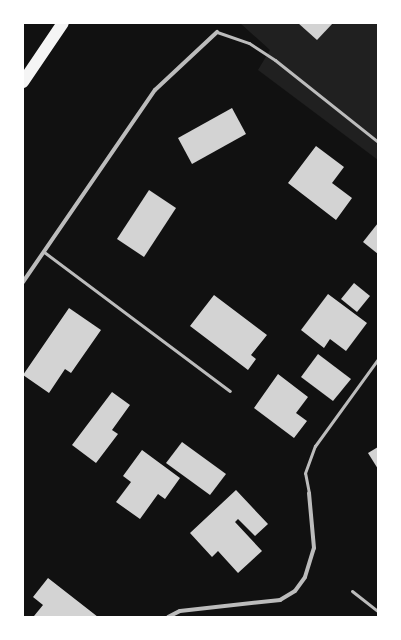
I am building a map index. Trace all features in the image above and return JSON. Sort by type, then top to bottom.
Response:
[{"type":"highway","points":[[23,82],[63,23]]},
{"type":"street","points":[[23,282],[155,90],[217,32]]},
{"type":"street","points":[[168,617],[180,611],[280,600],[294,590],[305,577],[314,548],[309,493]]},
{"type":"lane","points":[[217,32],[249,43],[275,60],[378,142]]},
{"type":"lane","points":[[44,252],[230,390]]},
{"type":"lane","points":[[309,493],[305,473],[315,446],[378,359]]},
{"type":"lane","points":[[352,592],[378,611]]},
{"type":"shaded area","points":[[240,23],[378,23],[378,160],[258,70],[270,50]]},
{"type":"building","points":[[298,23],[333,23],[317,40]]},
{"type":"building","points":[[232,108],[246,134],[192,164],[178,138]]},
{"type":"building","points":[[316,146],[344,167],[332,183],[352,198],[336,220],[288,183]]},
{"type":"building","points":[[149,190],[176,208],[144,257],[117,239]]},
{"type":"building","points":[[378,223],[378,254],[363,242]]},
{"type":"building","points":[[354,283],[370,296],[357,312],[341,299]]},
{"type":"building","points":[[328,294],[367,323],[346,351],[330,339],[324,348],[301,330]]},
{"type":"building","points":[[214,295],[267,335],[251,355],[256,359],[248,370],[190,326]]},
{"type":"building","points":[[69,308],[101,330],[71,373],[65,369],[49,393],[23,375]]},
{"type":"building","points":[[318,354],[351,379],[333,401],[301,377]]},
{"type":"building","points":[[278,374],[308,397],[296,413],[307,421],[294,438],[254,408]]},
{"type":"building","points":[[112,392],[130,405],[112,430],[118,434],[96,463],[72,445]]},
{"type":"building","points":[[182,442],[226,474],[210,495],[166,463]]},
{"type":"building","points":[[378,447],[378,469],[368,453]]},
{"type":"building","points":[[142,450],[180,478],[165,499],[158,494],[140,519],[116,502],[131,482],[123,476]]},
{"type":"building","points":[[236,490],[268,524],[255,536],[238,519],[235,522],[262,551],[238,573],[218,551],[212,557],[190,533]]},
{"type":"building","points":[[48,578],[98,617],[34,616],[43,605],[33,597]]}]
